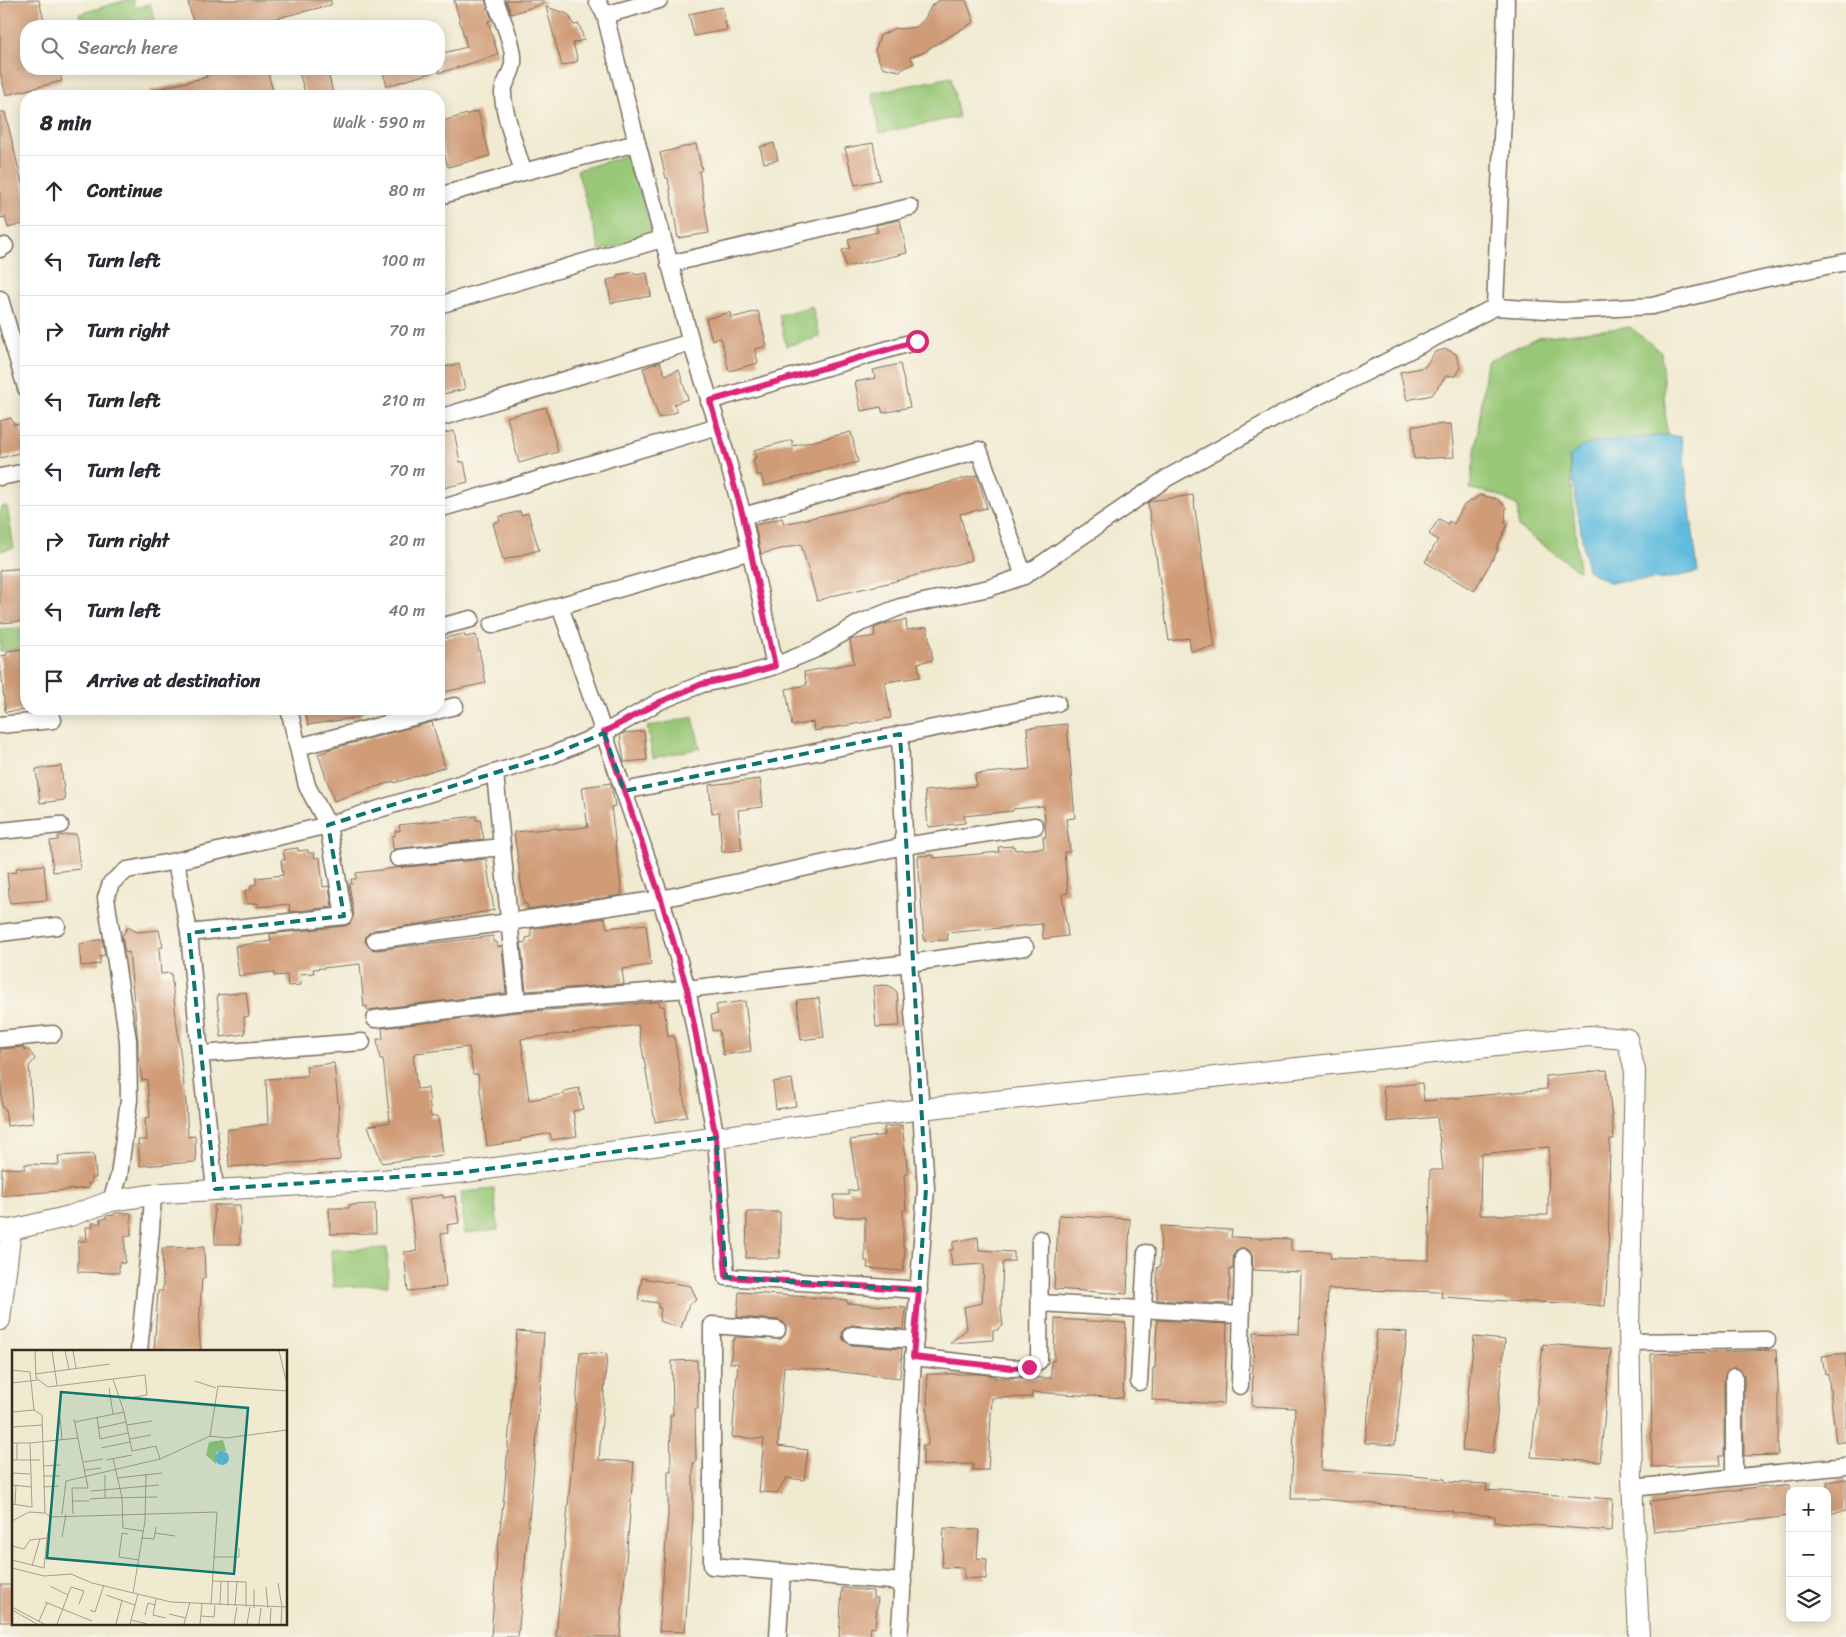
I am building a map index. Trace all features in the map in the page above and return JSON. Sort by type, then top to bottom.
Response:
[{"type":"street","points":[[495,0],[511,46],[514,62],[511,75],[503,92],[504,105],[523,172]]},
{"type":"street","points":[[597,0],[605,15],[636,143],[662,239],[743,516],[775,666]]},
{"type":"street","points":[[605,15],[659,0]]},
{"type":"street","points":[[1495,307],[1506,0]]},
{"type":"street","points":[[445,194],[636,143]]},
{"type":"street","points":[[670,264],[910,207]]},
{"type":"street","points":[[445,303],[662,239]]},
{"type":"street","points":[[111,1201],[119,1176],[129,1092],[128,1040],[106,898],[110,883],[127,870],[176,861],[328,825],[552,755],[604,732],[660,702],[702,684],[775,666],[816,649],[860,623],[900,607],[990,588],[1024,576],[1167,478],[1277,417],[1495,307],[1563,311],[1652,306],[1763,279],[1846,262]]},
{"type":"street","points":[[0,299],[20,367]]},
{"type":"street","points":[[710,401],[917,341]]},
{"type":"street","points":[[445,416],[691,342]]},
{"type":"street","points":[[445,507],[718,426]]},
{"type":"street","points":[[743,516],[979,450],[1024,576]]},
{"type":"street","points":[[0,477],[20,473]]},
{"type":"street","points":[[492,625],[751,551]]},
{"type":"street","points":[[560,606],[661,899],[687,989],[716,1138],[726,1277],[919,1290]]},
{"type":"street","points":[[445,626],[471,619]]},
{"type":"street","points":[[624,792],[1056,703]]},
{"type":"street","points":[[445,709],[455,706]]},
{"type":"street","points":[[189,933],[344,916],[328,825],[307,786],[290,715]]},
{"type":"street","points":[[298,747],[421,715]]},
{"type":"street","points":[[0,726],[53,720]]},
{"type":"street","points":[[899,1637],[913,1357],[926,1189],[922,1109],[909,963],[900,734]]},
{"type":"street","points":[[495,773],[517,1002]]},
{"type":"street","points":[[0,831],[60,825]]},
{"type":"street","points":[[375,940],[661,899],[904,846],[1035,826]]},
{"type":"street","points":[[398,858],[502,847]]},
{"type":"street","points":[[176,861],[189,933],[200,1054],[216,1189]]},
{"type":"street","points":[[0,933],[57,926]]},
{"type":"street","points":[[375,1019],[517,1002],[687,989],[909,963],[1025,947]]},
{"type":"street","points":[[0,1039],[53,1034]]},
{"type":"street","points":[[0,1320],[6,1229],[70,1216],[111,1201],[153,1194],[216,1189],[371,1181],[458,1174],[922,1109],[1589,1036],[1628,1039],[1635,1070],[1629,1328],[1632,1488],[1639,1637]]},
{"type":"street","points":[[200,1054],[362,1042]]},
{"type":"street","points":[[139,1350],[153,1194]]},
{"type":"street","points":[[913,1357],[1012,1368],[1029,1367],[1039,1361],[1040,1239]]},
{"type":"street","points":[[1139,1382],[1146,1253]]},
{"type":"street","points":[[1240,1386],[1243,1258]]},
{"type":"street","points":[[1040,1303],[1241,1315]]},
{"type":"street","points":[[777,1330],[712,1325],[712,1566],[903,1582]]},
{"type":"street","points":[[852,1335],[915,1340]]},
{"type":"street","points":[[1630,1342],[1767,1340]]},
{"type":"street","points":[[1734,1377],[1734,1476]]},
{"type":"street","points":[[1632,1488],[1734,1476],[1846,1466]]},
{"type":"street","points":[[778,1637],[782,1572]]},
{"type":"highlighted area","points":[[604,733],[624,791],[900,734],[926,1189],[919,1290],[726,1277],[716,1138],[458,1173],[215,1189],[189,933],[344,916],[328,825],[552,755]]},
{"type":"green space","points":[[126,0],[133,0],[135,8],[150,4],[155,20],[81,20],[79,14]]},
{"type":"green space","points":[[951,77],[959,117],[880,133],[872,93]]},
{"type":"green space","points":[[629,155],[653,236],[600,251],[577,170]]},
{"type":"green space","points":[[812,306],[820,337],[786,346],[779,315]]},
{"type":"green space","points":[[1630,327],[1661,352],[1667,435],[1596,442],[1569,458],[1579,571],[1518,527],[1518,506],[1495,494],[1470,489],[1487,361],[1538,337]]},
{"type":"green space","points":[[7,506],[14,548],[0,551],[0,507]]},
{"type":"green space","points":[[20,628],[20,649],[0,651],[0,630]]},
{"type":"green space","points":[[693,717],[700,748],[653,758],[647,727]]},
{"type":"green space","points":[[494,1189],[498,1230],[464,1233],[461,1192]]},
{"type":"green space","points":[[387,1248],[388,1285],[333,1287],[331,1250]]},
{"type":"water","points":[[1667,435],[1681,437],[1698,572],[1667,579],[1608,582],[1587,570],[1569,457],[1581,447],[1596,442]]},
{"type":"building","points":[[11,0],[39,0],[44,20],[20,20],[20,75],[60,75],[62,81],[6,95],[0,72],[0,3]]},
{"type":"building","points":[[196,0],[331,0],[331,5],[269,20],[192,20],[188,2]]},
{"type":"building","points":[[454,0],[485,0],[492,20],[488,21],[498,55],[445,71],[445,52],[467,47]]},
{"type":"building","points":[[506,0],[544,0],[545,3],[511,14]]},
{"type":"building","points":[[940,0],[966,0],[974,22],[925,52],[910,57],[914,63],[899,71],[882,67],[875,51],[880,36],[895,28],[916,27],[924,20],[932,5]]},
{"type":"building","points":[[546,7],[568,14],[574,25],[579,24],[584,40],[573,43],[578,61],[562,66]]},
{"type":"building","points":[[722,7],[727,30],[694,36],[689,14]]},
{"type":"building","points":[[206,75],[269,75],[272,90],[153,90],[207,77]]},
{"type":"building","points":[[300,75],[329,75],[332,90],[304,90]]},
{"type":"building","points":[[384,75],[424,75],[387,86]]},
{"type":"building","points":[[478,111],[490,156],[448,167],[445,156],[445,120]]},
{"type":"building","points":[[0,112],[5,112],[20,175],[20,225],[8,228],[5,217],[0,218]]},
{"type":"building","points":[[774,143],[778,160],[764,163],[760,147]]},
{"type":"building","points":[[873,143],[880,180],[855,185],[845,148]]},
{"type":"building","points":[[696,144],[702,170],[699,171],[709,233],[678,238],[668,178],[666,178],[660,153]]},
{"type":"building","points":[[900,220],[907,253],[846,267],[842,250],[850,248],[848,239],[878,232],[876,225]]},
{"type":"building","points":[[634,272],[635,275],[647,273],[651,296],[611,303],[607,280],[618,278],[617,275]]},
{"type":"building","points":[[758,311],[767,346],[755,349],[758,363],[729,371],[721,338],[712,340],[706,319],[730,312],[731,318]]},
{"type":"building","points":[[1446,349],[1456,354],[1460,367],[1455,376],[1446,376],[1432,395],[1407,400],[1400,372],[1425,367],[1435,352]]},
{"type":"building","points":[[660,362],[665,375],[679,370],[688,399],[674,404],[677,412],[659,418],[643,368]]},
{"type":"building","points":[[459,364],[465,389],[445,394],[445,367]]},
{"type":"building","points":[[900,364],[910,407],[883,413],[881,407],[861,411],[855,382],[875,378],[873,370]]},
{"type":"building","points":[[546,407],[558,452],[519,463],[507,417]]},
{"type":"building","points":[[11,418],[14,425],[20,424],[20,453],[0,458],[0,421]]},
{"type":"building","points":[[1451,424],[1454,457],[1414,459],[1412,426]]},
{"type":"building","points":[[454,431],[460,462],[464,462],[468,482],[445,488],[445,433]]},
{"type":"building","points":[[851,432],[858,462],[764,486],[761,474],[757,475],[753,459],[756,458],[754,450],[792,440],[793,446]]},
{"type":"building","points":[[977,475],[987,508],[960,514],[972,560],[817,601],[801,544],[761,554],[755,525],[782,518],[784,524],[851,509]]},
{"type":"building","points":[[1193,495],[1215,647],[1191,651],[1189,638],[1169,641],[1148,503]]},
{"type":"building","points":[[1481,495],[1497,499],[1506,507],[1505,522],[1508,524],[1496,549],[1498,550],[1474,591],[1425,562],[1438,540],[1429,534],[1439,519],[1448,524],[1449,521],[1454,524],[1464,505]]},
{"type":"building","points":[[520,511],[521,515],[528,513],[539,550],[503,560],[493,523],[500,521],[499,517]]},
{"type":"building","points":[[20,568],[20,621],[0,623],[0,570]]},
{"type":"building","points":[[906,620],[907,630],[927,627],[933,660],[918,663],[920,677],[885,682],[891,718],[814,731],[813,722],[792,726],[786,689],[807,685],[804,672],[854,663],[850,640],[875,636],[874,628]]},
{"type":"building","points":[[464,634],[465,637],[476,635],[486,683],[445,692],[445,638]]},
{"type":"building","points":[[20,649],[20,711],[5,712],[0,656],[7,655],[7,651]]},
{"type":"building","points":[[306,715],[360,715],[360,717],[308,725]]},
{"type":"building","points":[[432,722],[445,767],[394,783],[394,781],[334,801],[318,754]]},
{"type":"building","points":[[1067,724],[1075,818],[1066,819],[1070,852],[1064,852],[1068,893],[1062,894],[1068,936],[1043,939],[1042,924],[947,933],[948,940],[924,941],[918,856],[934,855],[934,858],[999,852],[998,847],[1014,846],[1015,850],[1044,848],[1043,837],[1046,837],[1044,806],[964,816],[965,823],[928,827],[925,791],[976,786],[975,774],[1030,769],[1027,728]]},
{"type":"building","points":[[644,731],[647,760],[624,762],[620,735]]},
{"type":"building","points":[[61,766],[65,800],[40,803],[36,769]]},
{"type":"building","points":[[760,779],[763,807],[738,810],[742,850],[722,852],[719,812],[712,813],[709,785]]},
{"type":"building","points":[[611,783],[615,806],[611,807],[622,895],[528,909],[527,904],[524,904],[514,832],[588,827],[582,787]]},
{"type":"building","points":[[476,816],[476,820],[480,820],[484,839],[393,849],[392,836],[395,836],[395,831],[400,831],[399,825]]},
{"type":"building","points":[[76,834],[80,869],[53,872],[50,841],[58,840],[58,836]]},
{"type":"building","points":[[298,848],[298,851],[308,850],[308,853],[314,853],[315,858],[320,857],[323,887],[329,886],[332,907],[290,912],[289,904],[258,907],[258,903],[247,904],[245,890],[251,890],[251,885],[256,884],[256,878],[283,875],[281,860],[285,860],[283,850]]},
{"type":"building","points":[[486,859],[494,910],[420,924],[374,930],[366,936],[365,942],[371,949],[376,950],[493,936],[493,942],[497,942],[498,947],[502,946],[506,993],[367,1010],[367,1006],[364,1007],[360,964],[313,969],[314,973],[300,974],[301,985],[288,986],[287,975],[274,976],[274,972],[239,976],[235,946],[271,941],[270,934],[350,924],[354,914],[349,884],[352,884],[351,879],[356,879],[356,873]]},
{"type":"building","points":[[44,865],[47,900],[10,903],[7,873],[17,872],[16,868]]},
{"type":"building","points":[[605,918],[607,928],[646,924],[651,965],[622,969],[624,984],[526,991],[521,943],[526,942],[526,938],[531,937],[531,929]]},
{"type":"building","points":[[128,927],[137,932],[159,930],[163,947],[159,948],[161,974],[171,973],[186,1103],[188,1137],[195,1136],[196,1162],[140,1166],[138,1140],[147,1140],[145,1118],[150,1117],[147,1079],[142,1080],[138,1056],[129,952],[125,953],[122,936]]},
{"type":"building","points":[[102,939],[105,955],[100,956],[100,964],[81,966],[79,944]]},
{"type":"building","points":[[873,986],[890,986],[897,992],[900,1026],[876,1027]]},
{"type":"building","points":[[246,992],[249,1016],[244,1017],[245,1034],[221,1037],[217,995]]},
{"type":"building","points":[[819,998],[824,1037],[801,1040],[797,1000]]},
{"type":"building","points":[[745,1001],[751,1051],[723,1055],[719,1030],[713,1031],[711,1015],[718,1014],[716,1005]]},
{"type":"building","points":[[659,1002],[660,1006],[664,1006],[668,1037],[674,1036],[687,1117],[655,1122],[638,1025],[521,1039],[529,1100],[564,1094],[564,1091],[579,1088],[583,1109],[573,1111],[577,1136],[552,1140],[550,1133],[521,1139],[521,1141],[487,1146],[478,1074],[473,1074],[469,1047],[416,1053],[416,1055],[413,1055],[417,1089],[428,1088],[431,1117],[438,1116],[443,1155],[382,1163],[368,1126],[390,1122],[383,1059],[380,1059],[377,1039],[383,1039],[382,1028],[518,1012]]},
{"type":"building","points":[[23,1047],[25,1050],[29,1050],[35,1059],[29,1066],[33,1123],[7,1126],[5,1108],[2,1108],[0,1049]]},
{"type":"building","points":[[334,1063],[339,1112],[340,1160],[229,1167],[227,1130],[268,1124],[266,1079],[307,1076],[306,1066]]},
{"type":"building","points":[[1607,1070],[1614,1139],[1610,1139],[1608,1266],[1605,1306],[1441,1297],[1442,1292],[1328,1289],[1321,1470],[1403,1475],[1445,1479],[1445,1482],[1487,1484],[1486,1490],[1613,1499],[1611,1531],[1495,1522],[1495,1516],[1452,1513],[1453,1511],[1319,1499],[1291,1499],[1295,1408],[1252,1406],[1254,1332],[1299,1334],[1301,1272],[1253,1270],[1252,1254],[1249,1250],[1243,1248],[1235,1252],[1233,1269],[1230,1269],[1229,1304],[1157,1300],[1157,1267],[1160,1267],[1161,1226],[1232,1230],[1231,1237],[1291,1239],[1291,1251],[1331,1252],[1330,1258],[1429,1260],[1430,1170],[1443,1170],[1437,1117],[1387,1122],[1383,1087],[1422,1083],[1424,1101],[1547,1089],[1546,1076]],"holes":[[[1549,1147],[1548,1215],[1480,1215],[1481,1154]]]},
{"type":"building","points":[[792,1079],[796,1106],[776,1109],[773,1082]]},
{"type":"building","points":[[902,1125],[908,1174],[904,1175],[906,1210],[903,1210],[903,1247],[905,1247],[903,1271],[867,1268],[868,1261],[865,1261],[865,1217],[835,1217],[834,1195],[849,1195],[848,1191],[858,1190],[850,1140],[885,1135],[884,1127]]},
{"type":"building","points":[[94,1154],[96,1178],[91,1178],[92,1183],[88,1183],[89,1188],[1,1196],[2,1168],[25,1169],[25,1164],[59,1165],[58,1156]]},
{"type":"building","points":[[443,1195],[443,1198],[455,1196],[459,1223],[447,1225],[448,1233],[441,1234],[446,1287],[408,1291],[404,1252],[417,1251],[409,1200]]},
{"type":"building","points":[[375,1204],[376,1233],[330,1234],[329,1208],[349,1208],[349,1205]]},
{"type":"building","points":[[214,1205],[240,1205],[240,1244],[215,1244]]},
{"type":"building","points":[[747,1212],[780,1212],[780,1258],[746,1258]]},
{"type":"building","points":[[115,1213],[131,1213],[131,1236],[125,1236],[125,1263],[119,1263],[119,1273],[78,1272],[78,1241],[87,1241],[86,1227],[93,1227],[92,1223],[101,1223],[100,1219],[106,1219],[106,1216],[114,1215]]},
{"type":"building","points":[[1059,1215],[1130,1219],[1127,1294],[1054,1289]]},
{"type":"building","points":[[978,1237],[979,1250],[1014,1252],[1014,1261],[1003,1262],[1001,1308],[1003,1326],[999,1327],[998,1330],[993,1330],[993,1340],[950,1343],[967,1329],[964,1307],[982,1303],[984,1264],[952,1266],[950,1250],[953,1250],[953,1242]]},
{"type":"building","points":[[204,1247],[205,1278],[202,1278],[199,1330],[201,1350],[154,1350],[158,1291],[163,1291],[162,1248]]},
{"type":"building","points":[[642,1278],[691,1286],[697,1300],[689,1304],[681,1328],[659,1321],[661,1308],[658,1308],[658,1303],[638,1300]]},
{"type":"building","points":[[739,1292],[847,1300],[847,1303],[906,1308],[904,1329],[852,1325],[844,1329],[842,1334],[843,1340],[851,1345],[902,1349],[900,1378],[784,1366],[778,1446],[808,1450],[804,1480],[786,1478],[777,1493],[759,1492],[764,1439],[732,1437],[738,1363],[730,1363],[735,1337],[781,1339],[785,1335],[786,1326],[778,1320],[737,1317]]},
{"type":"building","points":[[1055,1319],[1126,1323],[1123,1398],[1032,1392],[1032,1397],[992,1398],[988,1470],[973,1470],[973,1464],[923,1465],[923,1445],[928,1445],[927,1374],[979,1374],[995,1376],[995,1378],[1051,1378],[1051,1361],[1054,1361]]},
{"type":"building","points":[[1157,1320],[1227,1324],[1224,1404],[1152,1400]]},
{"type":"building","points":[[1377,1330],[1407,1332],[1395,1445],[1365,1443]]},
{"type":"building","points":[[517,1331],[544,1333],[537,1433],[518,1637],[491,1637],[497,1554],[504,1496]]},
{"type":"building","points":[[1474,1337],[1505,1340],[1493,1453],[1462,1450]]},
{"type":"building","points":[[1543,1344],[1611,1349],[1600,1462],[1531,1457]]},
{"type":"building","points":[[1776,1350],[1778,1455],[1744,1456],[1744,1377],[1739,1369],[1734,1367],[1726,1372],[1724,1377],[1724,1456],[1720,1456],[1721,1465],[1652,1467],[1651,1354]]},
{"type":"building","points":[[580,1352],[607,1354],[599,1460],[634,1462],[620,1637],[556,1637]]},
{"type":"building","points":[[1846,1353],[1846,1442],[1836,1442],[1828,1373],[1825,1374],[1822,1356]]},
{"type":"building","points":[[697,1360],[698,1409],[695,1409],[696,1463],[693,1463],[693,1515],[685,1632],[659,1631],[668,1514],[668,1471],[671,1471],[670,1415],[673,1415],[672,1361]]},
{"type":"building","points":[[1846,1479],[1846,1511],[1831,1513],[1831,1487],[1827,1487],[1827,1482]]},
{"type":"building","points":[[1790,1485],[1790,1487],[1786,1487],[1786,1516],[1654,1532],[1650,1501],[1766,1486],[1767,1488]]},
{"type":"building","points":[[944,1528],[979,1530],[977,1558],[987,1559],[986,1579],[964,1578],[964,1568],[942,1567]]},
{"type":"building","points":[[0,1585],[12,1585],[12,1622],[0,1622]]},
{"type":"building","points":[[842,1588],[873,1591],[873,1598],[878,1598],[875,1628],[871,1627],[870,1637],[839,1637]]},
{"type":"route","points":[[917,341],[710,401],[743,516],[775,666],[702,684],[660,702],[604,732],[661,899],[687,989],[716,1138],[726,1277],[919,1290],[913,1357],[1012,1368],[1029,1367]]}]
